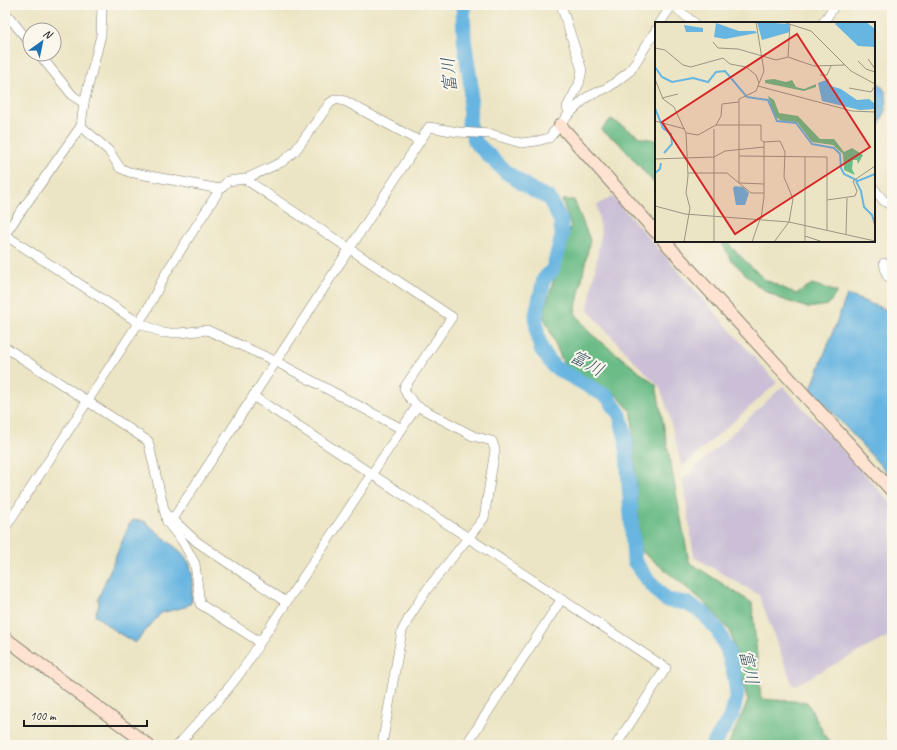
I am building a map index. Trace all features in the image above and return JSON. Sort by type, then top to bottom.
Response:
[{"type":"street","points":[[102,5],[101,35],[84,103],[81,126],[5,234],[139,323],[164,332],[178,333],[207,330],[275,361],[402,429]]},
{"type":"street","points":[[561,5],[582,70],[579,84],[567,107],[569,114]]},
{"type":"street","points":[[661,22],[673,5],[693,22]]},
{"type":"street","points":[[824,22],[835,5]]},
{"type":"street","points":[[5,12],[22,33]]},
{"type":"street","points":[[260,642],[200,604],[195,564],[186,548],[167,522],[170,517],[253,396],[429,127],[491,134],[521,143],[549,138],[569,114],[587,97],[609,87],[630,71],[655,32]]},
{"type":"street","points":[[46,62],[74,96],[84,103]]},
{"type":"street","points":[[5,528],[139,323],[166,273],[220,189],[228,181],[245,180],[282,162],[295,151],[330,103],[336,99],[345,101],[419,141]]},
{"type":"street","points":[[81,126],[109,151],[120,168],[129,172],[220,189]]},
{"type":"street","points":[[560,126],[655,231]]},
{"type":"street","points":[[245,180],[452,317],[404,388],[407,395],[417,406],[473,436],[492,441],[496,450],[484,518],[424,595],[402,631],[382,745]]},
{"type":"street","points":[[875,190],[884,201],[892,206]]},
{"type":"street","points":[[665,242],[892,491]]},
{"type":"street","points":[[884,263],[887,276],[892,278]]},
{"type":"street","points":[[5,347],[88,400],[148,441],[170,517],[197,542],[286,602]]},
{"type":"street","points":[[253,396],[666,668],[616,745]]},
{"type":"street","points":[[178,745],[248,664],[260,642],[286,602],[417,406]]},
{"type":"street","points":[[466,745],[561,600]]},
{"type":"street","points":[[5,638],[148,745]]},
{"type":"shaded area","points":[[612,196],[777,383],[682,467],[668,411],[660,387],[631,358],[588,310],[601,234],[597,205]]},
{"type":"shaded area","points":[[783,386],[892,504],[892,641],[887,637],[793,686],[759,595],[694,557],[683,479]]},
{"type":"green space","points":[[611,119],[642,138],[655,140],[655,184],[618,142],[601,130]]},
{"type":"green space","points":[[562,200],[574,200],[590,240],[575,313],[590,333],[656,385],[689,562],[752,603],[761,699],[807,702],[830,745],[728,745],[748,701],[730,631],[703,601],[640,550],[632,413],[617,395],[564,365],[543,314],[571,226]]},
{"type":"green space","points":[[722,242],[729,242],[731,247],[764,279],[796,294],[812,284],[837,292],[828,305],[808,308],[778,298],[758,286],[731,260]]},
{"type":"water","points":[[875,81],[881,86],[887,98],[884,112],[875,135]]},
{"type":"water","points":[[847,295],[892,311],[892,326],[888,330],[892,335],[892,478],[811,389]]},
{"type":"water","points":[[133,520],[144,521],[181,552],[189,563],[192,574],[192,599],[190,604],[185,607],[161,613],[135,643],[112,629],[95,615],[99,604],[98,599],[129,525]]},
{"type":"waterway","name":"富川","points":[[463,5],[464,39],[471,86],[469,125],[476,143],[506,172],[532,190],[549,198],[561,221],[562,237],[553,269],[544,279],[536,315],[537,332],[541,349],[554,367],[608,397],[620,415],[626,439],[634,561],[651,584],[666,600],[686,603],[703,613],[717,629],[727,649],[734,674],[737,694],[732,715],[713,745]]}]
